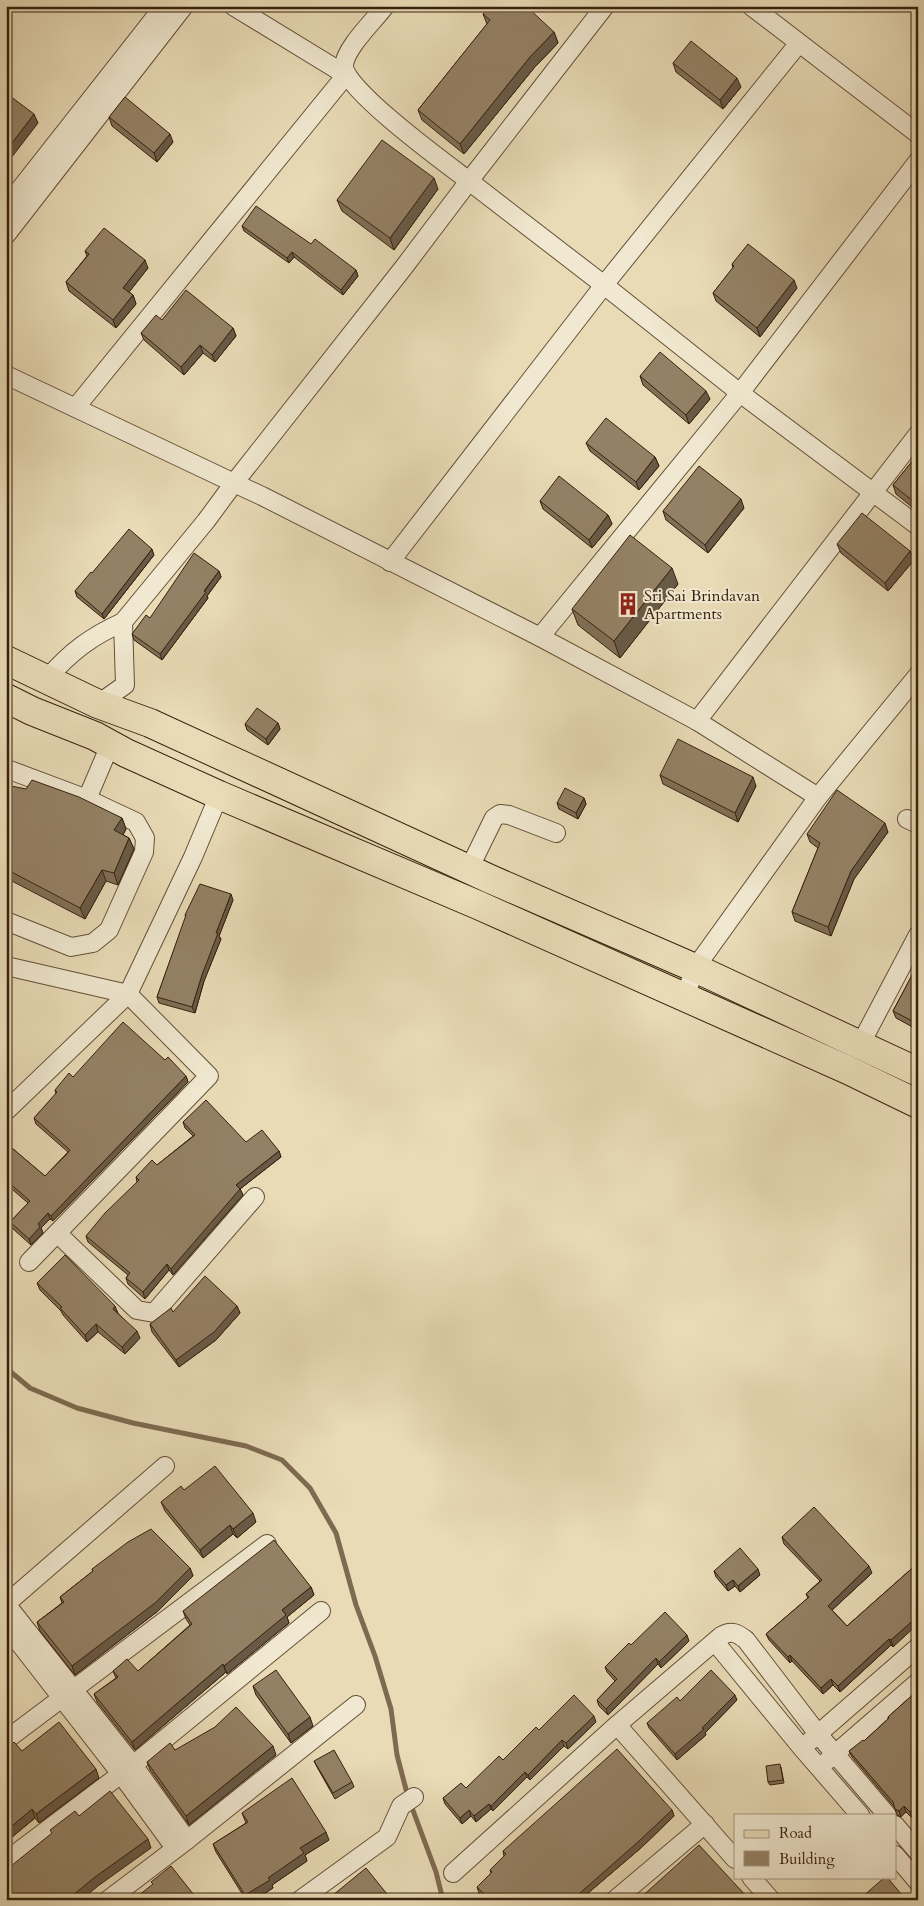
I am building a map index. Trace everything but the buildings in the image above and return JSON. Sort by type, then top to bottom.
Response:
[{"type":"main road","points":[[6,660],[48,678],[98,704],[150,723],[442,857],[695,968],[918,1072]]},
{"type":"main road","points":[[6,698],[32,711],[95,736],[110,745],[219,794],[839,1066],[918,1104]]},
{"type":"main road","points":[[430,885],[442,857]]},
{"type":"street","points":[[6,207],[164,6]]},
{"type":"street","points":[[6,235],[184,6]]},
{"type":"street","points":[[234,6],[346,75],[370,101],[421,145],[604,285],[740,393],[918,526]]},
{"type":"street","points":[[346,75],[344,66],[349,52],[386,6]]},
{"type":"street","points":[[48,678],[63,660],[99,632],[123,622],[206,521],[605,6]]},
{"type":"street","points":[[752,6],[918,134]]},
{"type":"street","points":[[390,562],[604,285],[798,43]]},
{"type":"street","points":[[76,408],[346,75]]},
{"type":"street","points":[[540,637],[740,393],[918,160]]},
{"type":"street","points":[[6,374],[234,483],[540,637],[697,721],[818,797]]},
{"type":"street","points":[[697,721],[918,434]]},
{"type":"street","points":[[98,704],[125,685],[123,622]]},
{"type":"street","points":[[684,997],[695,968],[818,797],[918,675]]},
{"type":"street","points":[[87,799],[110,745]]},
{"type":"street","points":[[6,770],[87,799],[136,822],[145,838],[144,852],[109,930],[93,943],[71,947],[6,921]]},
{"type":"street","points":[[6,1111],[128,994],[193,857],[219,794]]},
{"type":"street","points":[[469,869],[494,818],[500,814],[509,814],[556,834]]},
{"type":"street","points":[[860,1045],[918,935]]},
{"type":"street","points":[[7,968],[128,994],[209,1076],[29,1262]]},
{"type":"street","points":[[58,1233],[137,1310],[154,1313],[255,1197]]},
{"type":"street","points":[[165,1466],[6,1604],[67,1693],[181,1844]]},
{"type":"street","points":[[6,1740],[267,1544]]},
{"type":"street","points":[[6,1861],[127,1770],[321,1611]]},
{"type":"street","points":[[6,1626],[67,1693]]},
{"type":"street","points":[[453,1873],[617,1725],[728,1632],[738,1634],[746,1640],[818,1734],[885,1814]]},
{"type":"street","points":[[716,1642],[802,1748],[859,1814]]},
{"type":"street","points":[[802,1748],[918,1647]]},
{"type":"street","points":[[819,1768],[918,1682]]},
{"type":"street","points":[[108,1900],[356,1705]]},
{"type":"street","points":[[617,1725],[734,1858]]},
{"type":"street","points":[[300,1900],[387,1838],[398,1811],[410,1799]]},
{"type":"street","points":[[615,1900],[705,1824]]},
{"type":"street","points":[[896,1826],[917,1848],[897,1858],[918,1882]]},
{"type":"street","points":[[752,1878],[771,1900]]},
{"type":"waterway","points":[[6,1368],[30,1388],[77,1408],[133,1423],[246,1446],[282,1460],[310,1488],[336,1533],[356,1605],[375,1656],[391,1709],[397,1755],[408,1797],[436,1872],[443,1900]]},
{"type":"place","name":"Sri Sai Brindavan Apartments","points":[[628,604]]}]
